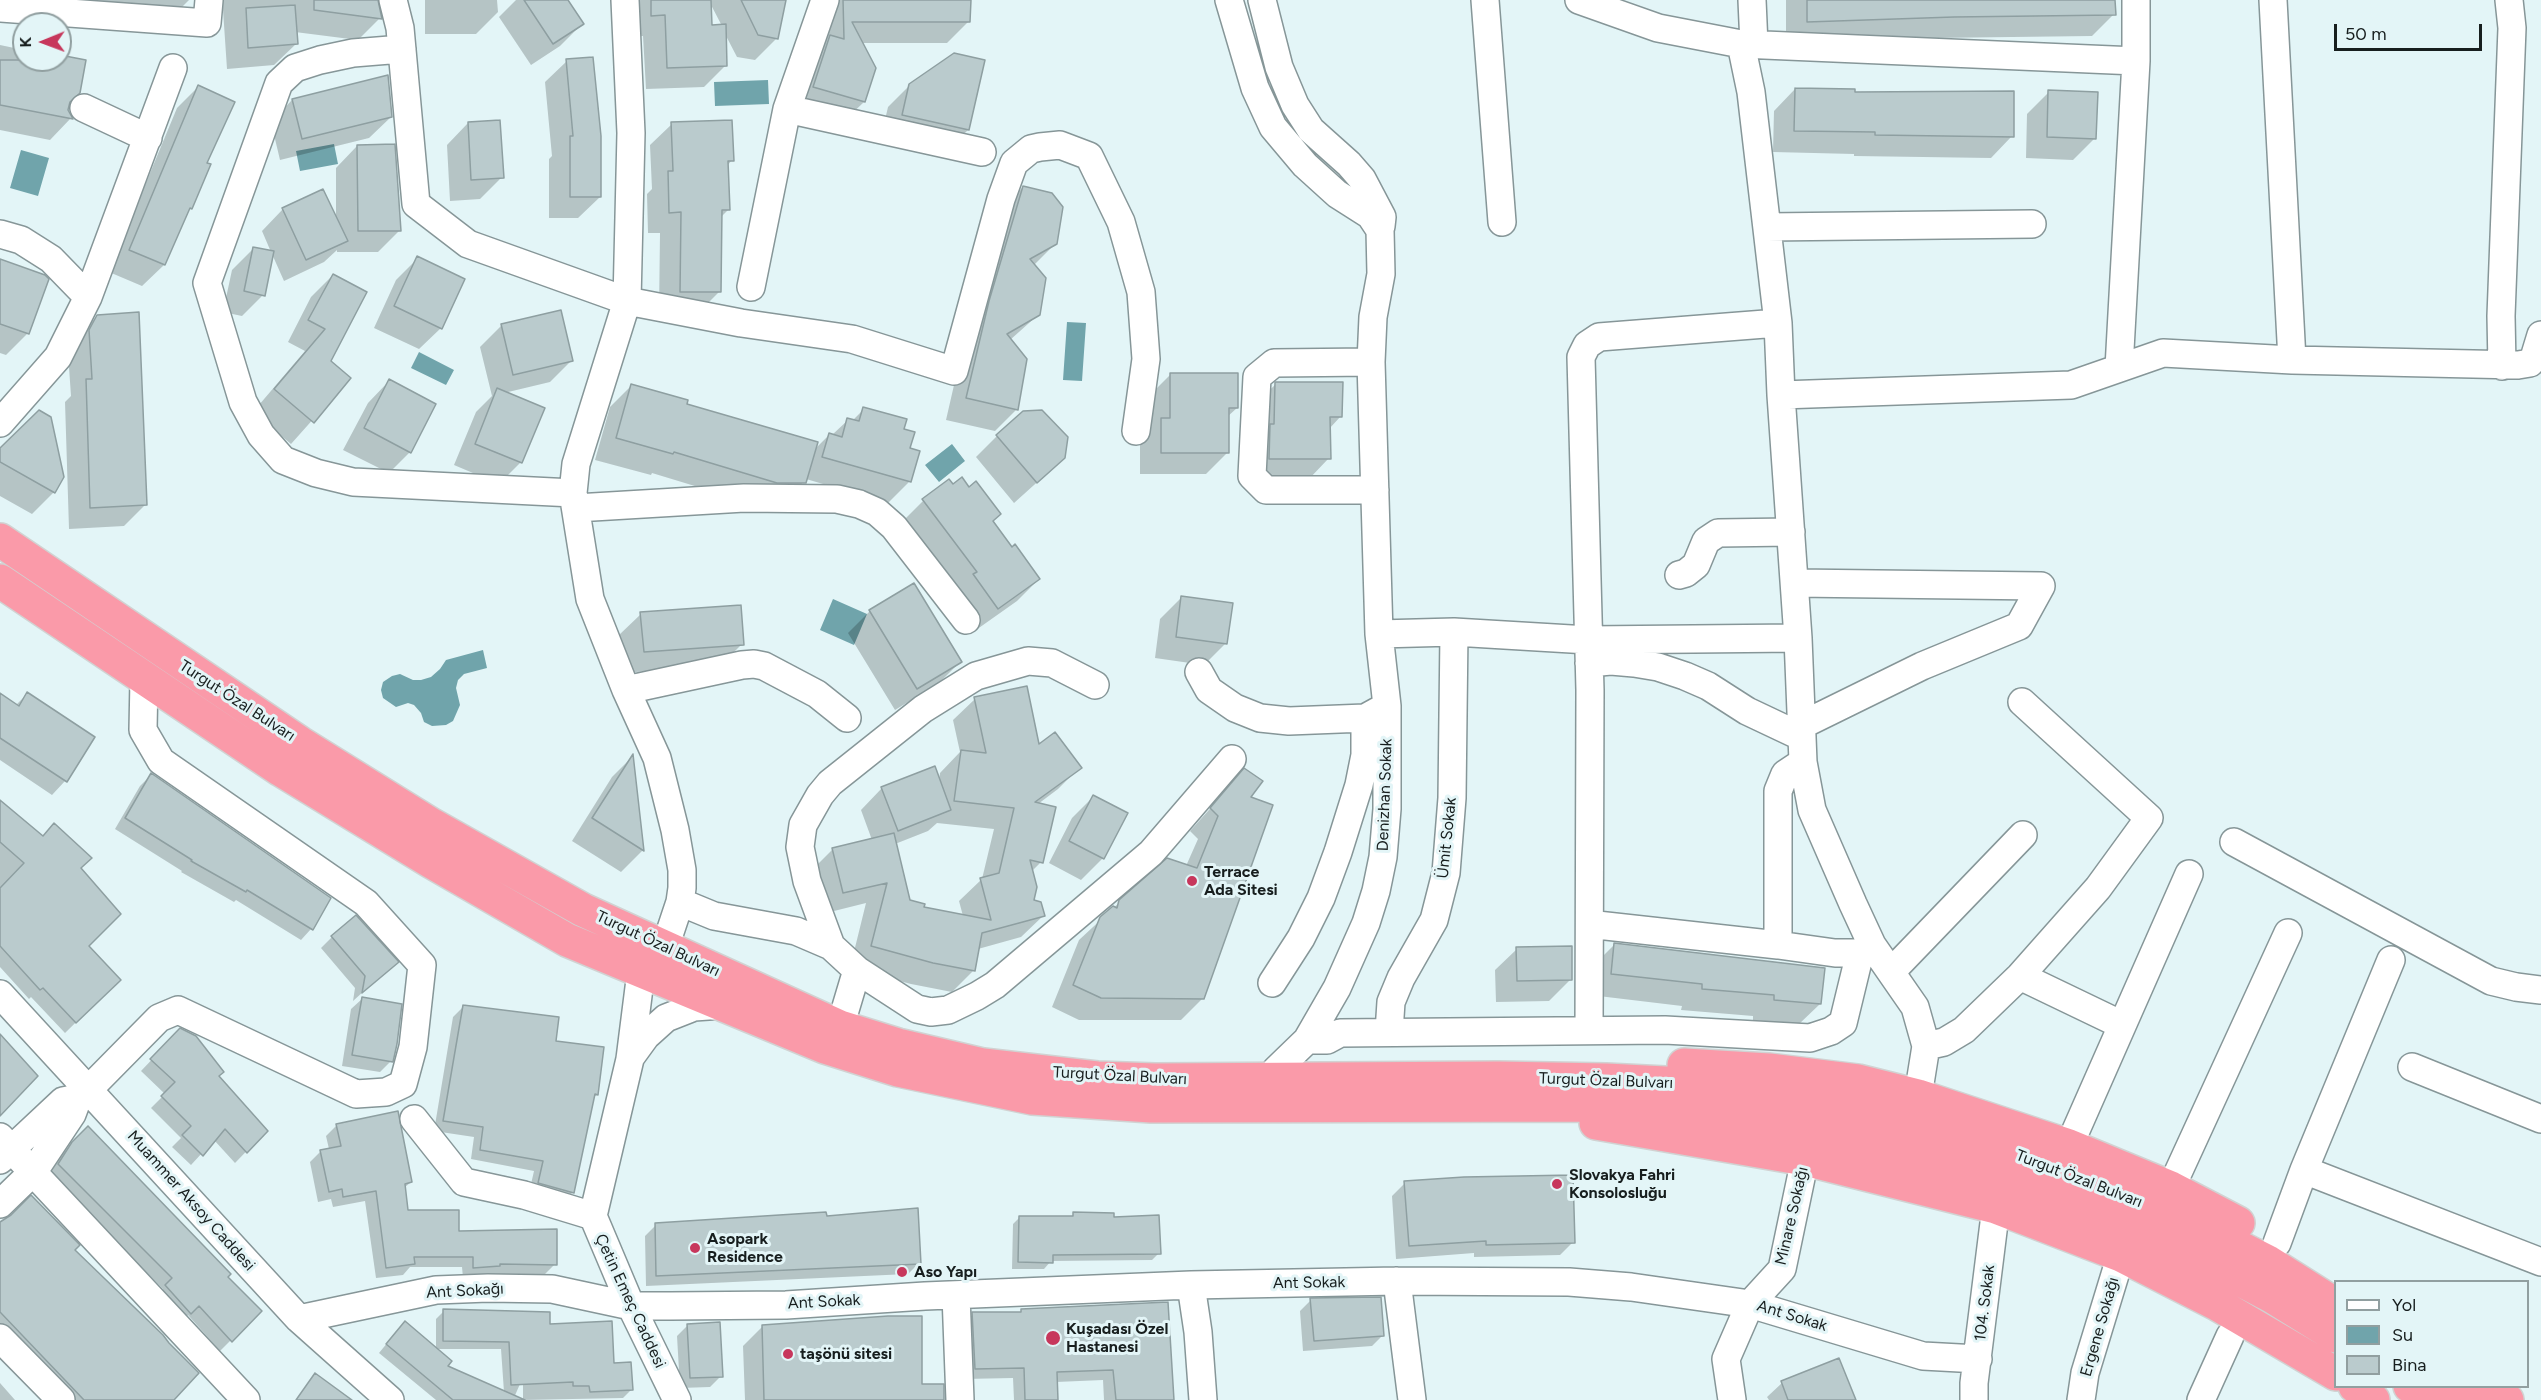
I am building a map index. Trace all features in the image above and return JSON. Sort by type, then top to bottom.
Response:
[{"type":"highway","name":"Turgut Özal Bulvarı","points":[[0,540],[300,743],[432,825],[583,910],[840,1027],[898,1045],[983,1065],[1097,1078],[1606,1080],[1685,1084],[1868,1114],[1988,1146],[2078,1176],[2201,1229],[2268,1262],[2334,1304]]},
{"type":"highway","name":"Turgut Özal Bulvarı","points":[[0,581],[281,770],[430,861],[567,940],[825,1047],[888,1066],[1032,1098],[1151,1106],[1607,1105],[1672,1108],[1800,1128],[1913,1156],[2050,1198],[2203,1260],[2273,1297],[2334,1334]]},
{"type":"highway","points":[[1155,1080],[1276,1070],[1607,1062],[1780,1071],[1858,1082],[1918,1096],[2069,1146],[2171,1188],[2277,1243],[2338,1280]]},
{"type":"highway","points":[[1032,1098],[1158,1118],[1201,1120],[1607,1124],[1805,1159],[1996,1207],[2121,1255],[2217,1304],[2334,1373]]},
{"type":"highway","points":[[2358,1388],[2373,1400]]},
{"type":"highway","points":[[2413,1388],[2428,1400]]},
{"type":"highway","points":[[2456,1388],[2471,1400]]},
{"type":"highway","points":[[2494,1388],[2507,1400]]},
{"type":"street","points":[[0,8],[207,23],[209,0]]},
{"type":"street","points":[[393,0],[400,28],[416,204],[468,244],[627,301],[741,323],[852,339],[954,371],[1001,199],[1014,163],[1031,149],[1060,145],[1089,156],[1121,222],[1141,292],[1146,359],[1136,431]]},
{"type":"street","points":[[626,0],[631,134],[627,301],[576,464],[574,501],[590,598],[626,690],[657,758],[668,798],[682,870],[680,902],[665,947]]},
{"type":"street","points":[[751,287],[787,109],[825,0]]},
{"type":"street","points":[[1229,0],[1255,88],[1273,127],[1305,165],[1337,194],[1370,215],[1380,230]]},
{"type":"street","name":"Denizhan Sokak","points":[[1262,0],[1279,67],[1295,105],[1311,130],[1349,164],[1362,179],[1383,216],[1380,230],[1381,274],[1373,317],[1371,362],[1379,634],[1376,712],[1387,809],[1383,857],[1376,891],[1350,963],[1306,1040],[1276,1070]]},
{"type":"street","points":[[1485,0],[1502,222]]},
{"type":"street","points":[[1579,0],[1658,28],[1747,44],[2136,61]]},
{"type":"street","points":[[1752,0],[1747,44],[1778,323],[1795,583],[1802,741],[1812,810],[1866,949],[1891,972],[1915,1007],[1926,1046],[1918,1096]]},
{"type":"street","points":[[2119,368],[2136,61],[2136,0]]},
{"type":"street","points":[[2273,0],[2292,360]]},
{"type":"street","points":[[2502,366],[2501,316],[2512,28],[2509,0]]},
{"type":"street","points":[[402,49],[353,53],[320,60],[295,68],[279,83],[207,283],[243,402],[261,435],[283,460],[316,473],[353,482],[574,501],[744,498],[837,499],[859,504],[876,512],[894,527],[966,620]]},
{"type":"street","points":[[0,423],[58,357],[88,297],[173,68]]},
{"type":"street","points":[[84,108],[148,138]]},
{"type":"street","points":[[787,109],[982,152]]},
{"type":"street","points":[[1767,227],[2032,224]]},
{"type":"street","points":[[0,234],[21,240],[51,259],[88,297]]},
{"type":"street","points":[[1589,1030],[1589,652],[1581,357],[1587,345],[1599,337],[1778,323]]},
{"type":"street","points":[[1781,395],[2071,385],[2163,353],[2292,360],[2502,366],[2530,363],[2537,352],[2541,335]]},
{"type":"street","points":[[1371,362],[1274,363],[1257,377],[1252,476],[1266,490],[1375,490]]},
{"type":"street","points":[[1679,575],[1686,573],[1696,565],[1702,547],[1711,536],[1718,533],[1791,532]]},
{"type":"street","points":[[1778,945],[1778,791],[1802,741],[1922,666],[2019,626],[2041,586],[1795,583]]},
{"type":"street","points":[[1379,634],[1454,632],[1589,652],[1798,638]]},
{"type":"street","name":"Ümit Sokak","points":[[1389,1032],[1391,1002],[1401,978],[1434,920],[1446,873],[1452,798],[1454,632]]},
{"type":"street","points":[[1589,652],[1611,661],[1658,667],[1685,676],[1708,686],[1747,711],[1802,741]]},
{"type":"street","points":[[831,946],[807,881],[800,847],[803,825],[820,795],[830,783],[923,709],[976,676],[1028,661],[1053,663],[1095,685]]},
{"type":"street","points":[[626,690],[742,664],[754,664],[764,666],[817,694],[848,718]]},
{"type":"street","points":[[1199,672],[1209,690],[1235,708],[1260,718],[1289,721],[1376,712],[1359,786],[1338,852],[1316,908],[1301,938],[1272,984]]},
{"type":"street","points":[[0,1204],[34,1171],[84,1093],[159,1018],[178,1010],[356,1094],[386,1092],[403,1084],[413,1047],[422,965],[366,903],[161,761],[143,730],[144,678]]},
{"type":"street","points":[[1926,1046],[1944,1042],[1964,1030],[2020,976],[2097,888],[2149,818],[2022,702]]},
{"type":"street","points":[[680,902],[723,919],[796,932],[831,946],[857,970],[917,1009],[931,1012],[948,1010],[996,985],[1151,853],[1232,759]]},
{"type":"street","points":[[1891,972],[2023,834]]},
{"type":"street","points":[[2234,842],[2491,981],[2541,990]]},
{"type":"street","points":[[2069,1146],[2189,874]]},
{"type":"street","points":[[1597,925],[1835,953],[1866,949]]},
{"type":"street","points":[[2171,1188],[2288,933]]},
{"type":"street","points":[[1340,1068],[1320,1064],[1311,1056],[1306,1040],[1327,1040],[1340,1033],[1589,1030],[1665,1030],[1810,1038],[1831,1032],[1843,1023],[1866,949]]},
{"type":"street","points":[[2277,1243],[2304,1170],[2391,960]]},
{"type":"street","points":[[840,1027],[857,970]]},
{"type":"street","name":"Çetin Emeç Caddesi","points":[[641,972],[630,1059],[593,1216],[631,1306],[677,1400]]},
{"type":"street","points":[[2020,976],[2122,1025]]},
{"type":"street","name":"Muammer Aksoy Caddesi","points":[[0,994],[84,1093],[299,1319],[390,1400]]},
{"type":"street","name":"Çetin Emeç Caddesi","points":[[630,1059],[646,1036],[666,1018],[694,1007],[723,1005]]},
{"type":"street","points":[[2412,1067],[2541,1119]]},
{"type":"street","points":[[84,1093],[63,1101],[4,1148],[34,1171],[246,1400]]},
{"type":"street","points":[[414,1119],[464,1182],[524,1195],[593,1216]]},
{"type":"street","name":"Minare Sokağı","points":[[1732,1400],[1726,1359],[1750,1304],[1782,1269],[1805,1159]]},
{"type":"street","points":[[2304,1170],[2541,1262]]},
{"type":"street","name":"104. Sokak","points":[[1974,1400],[1974,1383],[1996,1207]]},
{"type":"street","name":"Ergene Sokağı","points":[[2081,1400],[2085,1373],[2121,1255]]},
{"type":"street","points":[[1397,1281],[1412,1400]]},
{"type":"street","name":"Ant Sokak","points":[[631,1306],[786,1305],[1191,1285],[1397,1281],[1569,1282],[1631,1287],[1750,1304],[1923,1356],[1978,1359]]},
{"type":"street","points":[[1191,1285],[1198,1332],[1203,1400]]},
{"type":"street","name":"Ant Sokağı","points":[[299,1319],[436,1290],[488,1288],[552,1290],[631,1306]]},
{"type":"street","points":[[956,1295],[960,1400]]},
{"type":"street","points":[[2201,1400],[2230,1336]]},
{"type":"street","points":[[0,1338],[61,1400]]},
{"type":"water","points":[[768,80],[769,104],[715,106],[714,82]]},
{"type":"water","points":[[334,144],[338,164],[300,171],[296,151]]},
{"type":"water","points":[[21,150],[49,158],[38,196],[10,188]]},
{"type":"water","points":[[1067,322],[1086,323],[1082,381],[1063,380]]},
{"type":"water","points":[[419,352],[454,370],[446,385],[411,368]]},
{"type":"water","points":[[952,444],[965,461],[939,482],[925,465]]},
{"type":"water","points":[[833,599],[867,614],[854,645],[820,630]]},
{"type":"water","points":[[483,650],[487,668],[464,674],[458,680],[456,688],[460,705],[453,721],[446,725],[432,726],[424,722],[421,713],[414,705],[408,703],[396,707],[383,698],[381,690],[383,682],[392,676],[400,674],[413,680],[421,680],[431,677],[446,660]]},
{"type":"building","points":[[314,0],[378,0],[382,19],[314,10]]},
{"type":"building","points":[[524,0],[568,0],[584,24],[553,44]]},
{"type":"building","points":[[651,0],[711,0],[712,25],[726,24],[727,66],[667,68],[665,15],[651,16]]},
{"type":"building","points":[[741,0],[786,0],[778,39],[758,35]]},
{"type":"building","points":[[843,0],[971,0],[970,22],[852,22],[876,68],[865,102],[813,87],[830,35],[844,39]]},
{"type":"building","points":[[1807,0],[2115,0],[2116,15],[1807,22]]},
{"type":"building","points":[[295,5],[298,44],[248,48],[246,8]]},
{"type":"building","points":[[954,53],[985,60],[969,130],[902,115],[909,84]]},
{"type":"building","points":[[72,57],[86,60],[80,93],[70,102],[68,110],[73,119],[0,105],[0,60],[12,60],[12,72],[72,72]]},
{"type":"building","points":[[593,57],[601,136],[601,197],[570,197],[570,136],[573,136],[566,59]]},
{"type":"building","points":[[388,75],[392,117],[302,139],[292,99]]},
{"type":"building","points":[[198,85],[235,102],[207,163],[211,164],[192,209],[190,208],[165,265],[129,250]]},
{"type":"building","points":[[1795,88],[1855,89],[1855,92],[2014,91],[2014,137],[1794,131]]},
{"type":"building","points":[[2048,90],[2098,92],[2096,139],[2047,137]]},
{"type":"building","points":[[500,120],[504,178],[471,180],[468,122]]},
{"type":"building","points":[[732,120],[734,161],[728,161],[730,210],[722,210],[721,292],[680,292],[681,212],[669,213],[668,171],[673,171],[671,122]]},
{"type":"building","points":[[395,144],[401,231],[358,231],[357,145]]},
{"type":"building","points":[[1023,186],[1052,193],[1063,207],[1057,244],[1030,259],[1046,278],[1040,315],[1007,334],[1027,359],[1018,410],[966,398],[989,301]]},
{"type":"building","points":[[323,189],[348,241],[306,260],[282,208]]},
{"type":"building","points":[[253,247],[274,251],[265,296],[244,291]]},
{"type":"building","points":[[417,256],[465,279],[442,329],[394,306]]},
{"type":"building","points":[[0,259],[45,275],[49,279],[29,334],[0,324]]},
{"type":"building","points":[[333,274],[367,292],[331,361],[351,378],[314,423],[274,389],[325,329],[308,320]]},
{"type":"building","points":[[561,310],[573,361],[513,375],[501,324]]},
{"type":"building","points":[[139,312],[147,505],[90,508],[86,379],[92,379],[89,330],[97,315]]},
{"type":"building","points":[[1170,373],[1238,373],[1238,408],[1229,408],[1229,453],[1161,453],[1161,418],[1170,418]]},
{"type":"building","points":[[389,379],[436,404],[411,453],[364,428]]},
{"type":"building","points":[[1275,382],[1343,382],[1342,417],[1330,417],[1331,459],[1269,459],[1270,424],[1274,424]]},
{"type":"building","points":[[631,384],[688,400],[687,404],[818,442],[806,483],[777,483],[674,452],[673,454],[616,438]]},
{"type":"building","points":[[497,388],[545,408],[522,463],[475,444]]},
{"type":"building","points":[[863,407],[907,419],[904,429],[915,432],[910,448],[920,451],[911,482],[822,457],[829,433],[842,437],[847,418],[859,421]]},
{"type":"building","points":[[39,410],[51,417],[64,477],[55,493],[0,462],[0,448]]},
{"type":"building","points":[[1042,410],[1068,437],[1065,458],[1037,483],[996,435],[1023,411]]},
{"type":"building","points":[[962,477],[969,487],[976,481],[1001,514],[993,521],[1012,547],[1015,544],[1040,579],[998,609],[973,574],[977,572],[922,499],[949,479],[953,484]]},
{"type":"building","points":[[914,583],[962,662],[917,689],[869,610]]},
{"type":"building","points":[[1181,596],[1233,603],[1227,644],[1176,637]]},
{"type":"building","points":[[741,605],[744,645],[644,652],[640,612]]},
{"type":"building","points":[[1027,686],[1039,744],[1055,732],[1082,768],[1035,802],[1056,807],[1043,863],[1030,860],[1037,887],[1034,900],[1041,902],[1045,916],[982,933],[975,971],[933,963],[871,946],[887,883],[843,893],[832,848],[894,833],[910,900],[925,904],[924,907],[991,920],[980,878],[999,873],[1014,808],[954,801],[961,750],[986,753],[974,697]]},
{"type":"building","points":[[27,692],[95,737],[67,782],[0,738],[0,693],[19,706]]},
{"type":"building","points":[[633,754],[644,851],[592,818]]},
{"type":"building","points":[[935,766],[951,810],[898,831],[881,787]]},
{"type":"building","name":"Terrace Ada Sitesi","points":[[1244,768],[1263,781],[1251,797],[1273,805],[1204,999],[1101,998],[1073,985],[1100,917],[1113,906],[1117,908],[1119,900],[1167,858],[1197,868],[1218,816],[1210,808]]},
{"type":"building","points":[[151,773],[331,898],[313,930],[247,890],[246,892],[191,861],[125,818]]},
{"type":"building","points":[[1093,795],[1128,813],[1104,859],[1069,841]]},
{"type":"building","points":[[0,800],[43,836],[54,823],[92,858],[81,868],[121,914],[89,946],[121,980],[76,1023],[43,988],[40,990],[0,946],[0,888],[24,863],[0,842]]},
{"type":"building","points":[[356,915],[399,962],[362,993],[365,976],[331,936]]},
{"type":"building","points":[[1614,943],[1825,968],[1821,1004],[1774,1000],[1774,995],[1702,989],[1702,984],[1611,974]]},
{"type":"building","points":[[1572,946],[1572,980],[1517,981],[1516,947]]},
{"type":"building","points":[[362,997],[402,1004],[393,1062],[352,1055]]},
{"type":"building","points":[[463,1005],[559,1017],[556,1041],[604,1047],[598,1095],[595,1094],[574,1193],[538,1183],[543,1161],[480,1150],[483,1127],[443,1121]]},
{"type":"building","points":[[180,1028],[196,1036],[224,1072],[219,1076],[268,1131],[247,1153],[225,1129],[203,1156],[182,1135],[191,1126],[161,1096],[175,1082],[150,1059]]},
{"type":"building","points":[[0,1034],[38,1076],[0,1116]]},
{"type":"building","points":[[398,1111],[412,1182],[405,1184],[408,1210],[459,1210],[459,1231],[557,1229],[557,1265],[500,1264],[500,1266],[473,1268],[473,1257],[414,1257],[415,1264],[386,1268],[376,1191],[343,1197],[342,1189],[329,1192],[320,1150],[341,1146],[336,1124]]},
{"type":"building","points":[[88,1126],[231,1274],[228,1277],[262,1311],[232,1342],[199,1306],[191,1314],[165,1285],[172,1278],[58,1164],[72,1142]]},
{"type":"building","points":[[1573,1175],[1575,1243],[1486,1245],[1486,1241],[1409,1246],[1404,1181],[1464,1177]]},
{"type":"building","points":[[31,1195],[80,1245],[75,1250],[199,1373],[174,1400],[84,1400],[0,1312],[0,1222],[11,1215]]},
{"type":"building","points":[[918,1208],[921,1264],[656,1276],[655,1223],[826,1212],[827,1216]]},
{"type":"building","points":[[1073,1212],[1114,1213],[1114,1217],[1159,1215],[1161,1254],[1053,1255],[1053,1263],[1018,1262],[1019,1216],[1073,1216]]},
{"type":"building","points":[[1381,1297],[1384,1336],[1314,1341],[1310,1298]]},
{"type":"building","points":[[1168,1302],[1174,1400],[1116,1400],[1113,1370],[1057,1372],[1058,1400],[1025,1400],[1024,1368],[975,1369],[972,1312],[1021,1312],[1021,1309]]},
{"type":"building","points":[[443,1309],[550,1312],[550,1324],[612,1321],[614,1363],[631,1362],[633,1390],[590,1392],[589,1386],[573,1386],[573,1382],[511,1385],[509,1342],[443,1341]]},
{"type":"building","points":[[888,1316],[922,1316],[922,1384],[944,1384],[944,1400],[764,1400],[762,1325]]},
{"type":"building","points":[[405,1321],[452,1361],[448,1366],[525,1400],[453,1400],[386,1344]]},
{"type":"building","points":[[720,1322],[723,1377],[690,1378],[687,1324]]},
{"type":"building","points":[[1839,1358],[1856,1400],[1788,1400],[1781,1381]]},
{"type":"building","points":[[315,1373],[352,1400],[296,1400]]},
{"type":"place","name":"Terrace Ada Sitesi","points":[[1192,881]]},
{"type":"place","name":"Slovakya Fahri Konsolosluğu","points":[[1557,1184]]},
{"type":"place","name":"Asopark Residence","points":[[695,1248]]},
{"type":"place","name":"Aso Yapı","points":[[902,1272]]},
{"type":"place","name":"Kuşadası Özel Hastanesi","points":[[1053,1338]]},
{"type":"place","name":"taşönü sitesi","points":[[788,1354]]}]
